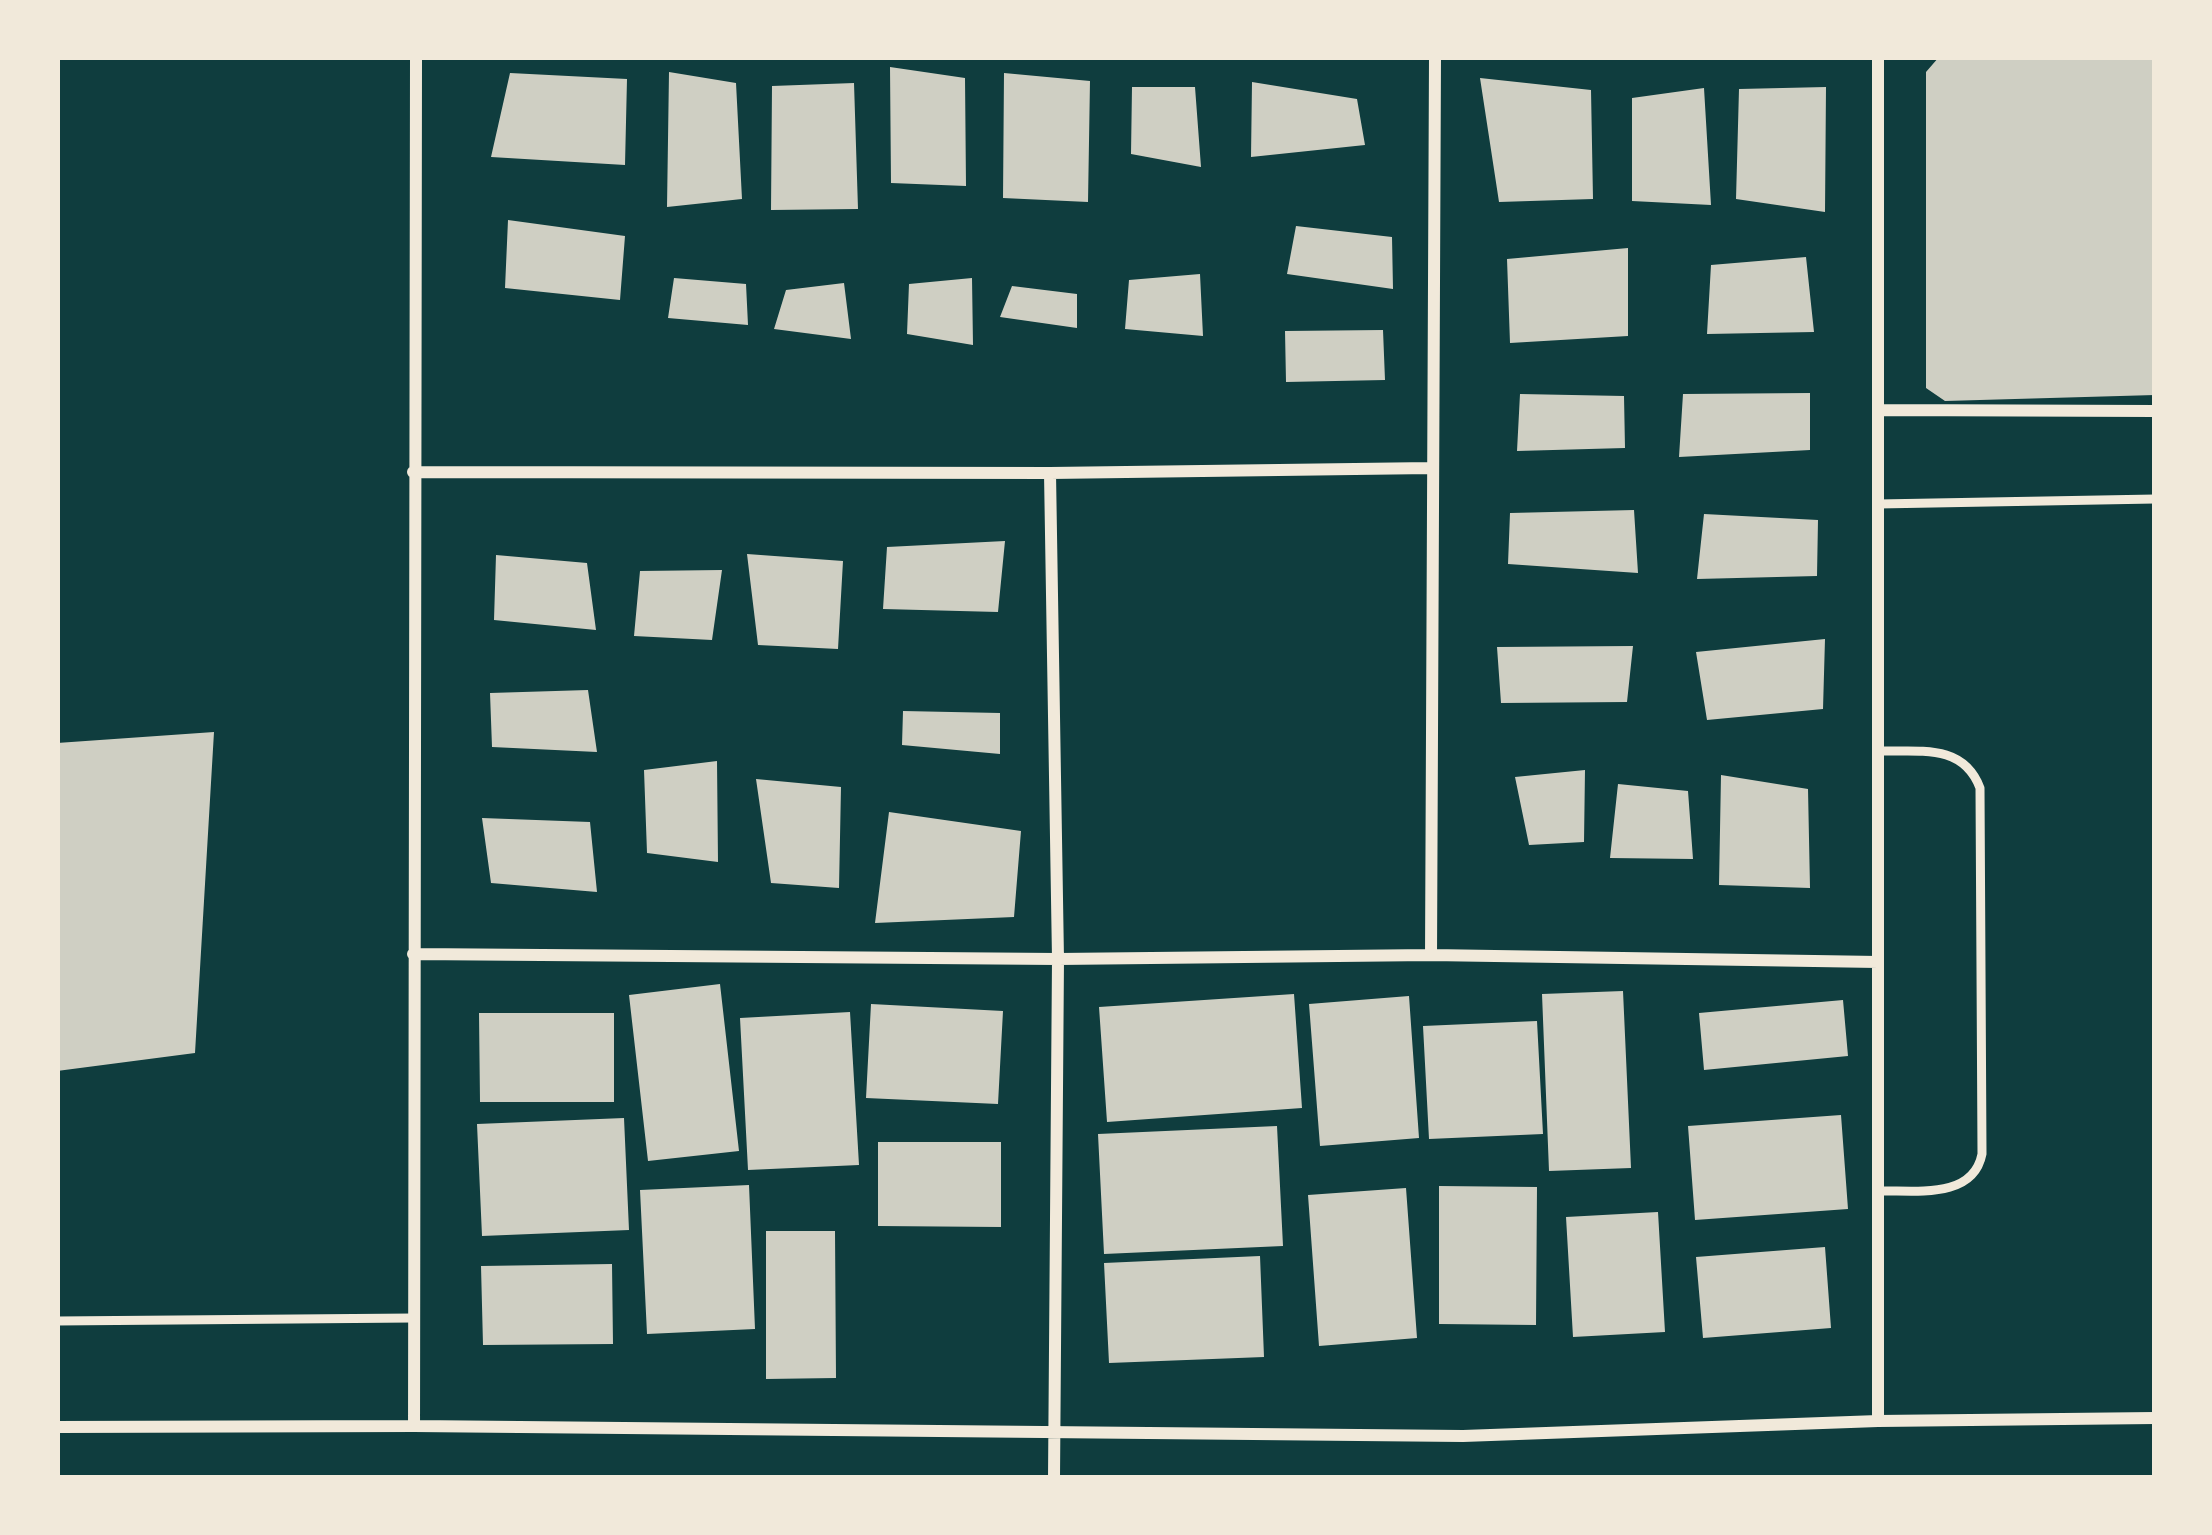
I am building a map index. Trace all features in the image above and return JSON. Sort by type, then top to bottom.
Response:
[{"type":"street","points":[[414,1426],[416,57]]},
{"type":"street","points":[[1431,955],[1435,57]]},
{"type":"street","points":[[1878,57],[1878,1421]]},
{"type":"street","points":[[1878,410],[2155,411]]},
{"type":"street","points":[[413,472],[1431,468]]},
{"type":"street","points":[[1050,473],[1058,959],[1054,1478]]},
{"type":"street","points":[[413,954],[1058,959],[1431,955],[1878,962]]},
{"type":"street","points":[[57,1427],[1463,1436],[1878,1421],[2155,1418]]},
{"type":"lane","points":[[1878,504],[2155,499]]},
{"type":"lane","points":[[1878,751],[1945,752],[1968,766],[1980,788],[1982,1154],[1974,1174],[1956,1187],[1878,1191]]},
{"type":"lane","points":[[57,1321],[413,1318]]},
{"type":"building","points":[[1939,57],[2155,57],[2155,395],[1945,401],[1926,388],[1926,72]]},
{"type":"building","points":[[890,67],[965,78],[966,186],[891,183]]},
{"type":"building","points":[[669,72],[736,83],[742,199],[667,207]]},
{"type":"building","points":[[510,73],[627,79],[625,165],[491,157]]},
{"type":"building","points":[[1004,73],[1090,81],[1088,202],[1003,198]]},
{"type":"building","points":[[1480,78],[1591,90],[1593,199],[1499,202]]},
{"type":"building","points":[[1252,82],[1357,99],[1365,145],[1251,157]]},
{"type":"building","points":[[854,83],[858,209],[771,210],[772,86]]},
{"type":"building","points":[[1132,87],[1195,87],[1201,167],[1131,154]]},
{"type":"building","points":[[1826,87],[1825,212],[1736,199],[1739,89]]},
{"type":"building","points":[[1704,88],[1711,205],[1632,201],[1632,98]]},
{"type":"building","points":[[508,220],[625,236],[620,300],[505,288]]},
{"type":"building","points":[[1296,226],[1392,237],[1393,289],[1287,274]]},
{"type":"building","points":[[1628,248],[1628,336],[1510,343],[1507,259]]},
{"type":"building","points":[[1806,257],[1814,332],[1707,334],[1711,265]]},
{"type":"building","points":[[1200,274],[1203,336],[1125,329],[1129,280]]},
{"type":"building","points":[[674,278],[746,284],[748,325],[668,318]]},
{"type":"building","points":[[972,278],[973,345],[907,334],[909,284]]},
{"type":"building","points":[[844,283],[851,339],[774,329],[786,290]]},
{"type":"building","points":[[1012,286],[1077,294],[1077,328],[1000,317]]},
{"type":"building","points":[[1383,330],[1385,380],[1286,382],[1285,331]]},
{"type":"building","points":[[1810,393],[1810,450],[1679,457],[1683,394]]},
{"type":"building","points":[[1520,394],[1624,396],[1625,448],[1517,451]]},
{"type":"building","points":[[1634,510],[1638,573],[1508,564],[1510,513]]},
{"type":"building","points":[[1704,514],[1818,520],[1817,576],[1697,579]]},
{"type":"building","points":[[1005,541],[998,612],[883,609],[887,547]]},
{"type":"building","points":[[747,554],[843,561],[838,649],[758,645]]},
{"type":"building","points":[[496,555],[587,563],[596,630],[494,620]]},
{"type":"building","points":[[722,570],[712,640],[634,636],[640,571]]},
{"type":"building","points":[[1825,639],[1823,709],[1707,720],[1696,652]]},
{"type":"building","points":[[1633,646],[1627,702],[1501,703],[1497,647]]},
{"type":"building","points":[[588,690],[597,752],[492,747],[490,693]]},
{"type":"building","points":[[903,711],[1000,713],[1000,754],[902,745]]},
{"type":"building","points":[[214,732],[195,1053],[57,1071],[57,743]]},
{"type":"building","points":[[717,761],[718,862],[647,853],[644,770]]},
{"type":"building","points":[[1585,770],[1584,842],[1529,845],[1515,777]]},
{"type":"building","points":[[1721,775],[1808,789],[1810,888],[1719,885]]},
{"type":"building","points":[[756,779],[841,787],[839,888],[771,883]]},
{"type":"building","points":[[1618,784],[1688,791],[1693,859],[1610,858]]},
{"type":"building","points":[[889,812],[1021,831],[1014,917],[875,923]]},
{"type":"building","points":[[482,818],[590,822],[597,892],[491,883]]},
{"type":"building","points":[[720,984],[739,1151],[648,1161],[629,995]]},
{"type":"building","points":[[1623,991],[1631,1168],[1549,1171],[1542,994]]},
{"type":"building","points":[[1294,994],[1302,1108],[1107,1122],[1099,1007]]},
{"type":"building","points":[[1409,996],[1419,1138],[1320,1146],[1309,1004]]},
{"type":"building","points":[[1843,1000],[1848,1056],[1704,1070],[1699,1013]]},
{"type":"building","points":[[871,1004],[1003,1011],[998,1104],[866,1098]]},
{"type":"building","points":[[850,1012],[859,1165],[748,1170],[740,1018]]},
{"type":"building","points":[[479,1013],[614,1013],[614,1102],[480,1102]]},
{"type":"building","points":[[1537,1021],[1543,1134],[1429,1139],[1423,1026]]},
{"type":"building","points":[[1841,1115],[1848,1209],[1695,1220],[1688,1126]]},
{"type":"building","points":[[624,1118],[629,1230],[482,1236],[477,1124]]},
{"type":"building","points":[[1277,1126],[1283,1246],[1104,1254],[1098,1134]]},
{"type":"building","points":[[878,1142],[1001,1142],[1001,1227],[878,1226]]},
{"type":"building","points":[[749,1185],[755,1329],[647,1334],[640,1190]]},
{"type":"building","points":[[1439,1186],[1537,1187],[1536,1325],[1439,1324]]},
{"type":"building","points":[[1406,1188],[1417,1338],[1319,1346],[1308,1195]]},
{"type":"building","points":[[1658,1212],[1665,1332],[1573,1337],[1566,1217]]},
{"type":"building","points":[[766,1231],[835,1231],[836,1378],[766,1379]]},
{"type":"building","points":[[1825,1247],[1831,1328],[1703,1338],[1696,1257]]},
{"type":"building","points":[[1260,1256],[1264,1357],[1109,1363],[1104,1263]]},
{"type":"building","points":[[612,1264],[613,1344],[483,1345],[481,1266]]}]
